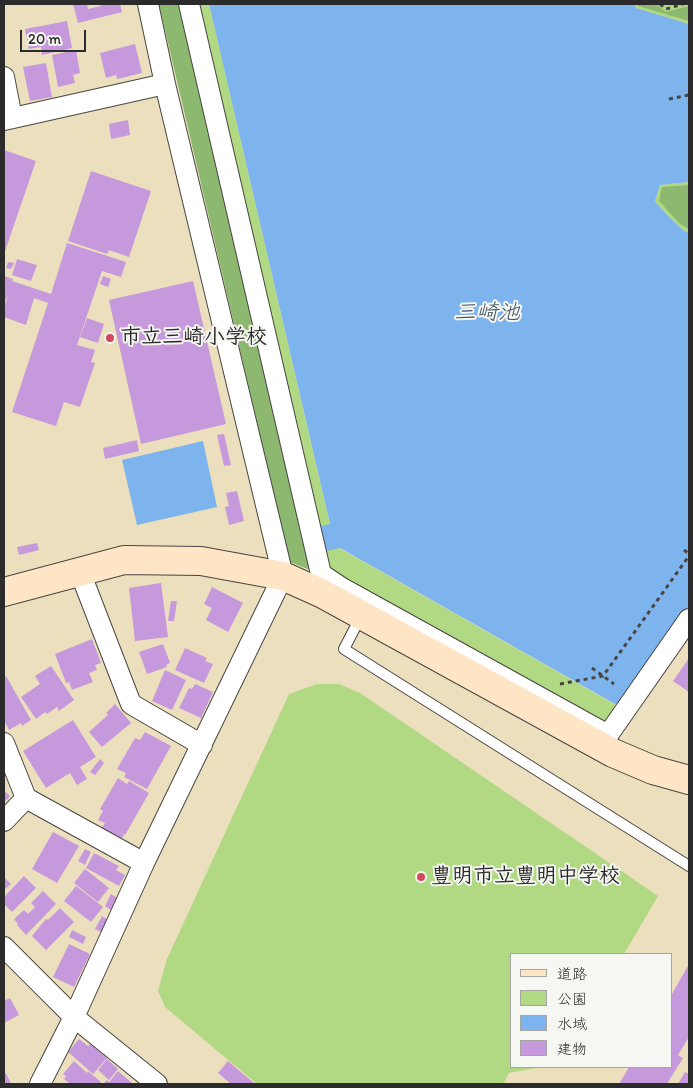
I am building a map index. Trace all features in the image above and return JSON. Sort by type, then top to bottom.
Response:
[{"type":"street","points":[[40,1084],[74,1017],[144,863],[283,576],[148,4]]},
{"type":"street","points":[[189,4],[322,574],[342,588],[608,735],[689,619]]},
{"type":"street","points":[[4,77],[8,119],[166,84]]},
{"type":"street","points":[[6,588],[80,572],[124,560],[201,561],[283,576],[323,594],[612,753],[653,770],[686,774]]},
{"type":"street","points":[[80,572],[131,704],[202,745]]},
{"type":"street","points":[[4,743],[26,798],[144,863]]},
{"type":"street","points":[[4,821],[26,798]]},
{"type":"street","points":[[4,947],[74,1017],[157,1084]]},
{"type":"lane","points":[[362,616],[344,649],[689,866]]},
{"type":"path","points":[[660,4],[666,9],[684,4]]},
{"type":"path","points":[[669,99],[689,95]]},
{"type":"path","points":[[575,682],[603,676],[689,555],[684,550]]},
{"type":"path","points":[[592,668],[614,684]]},
{"type":"green space","points":[[159,4],[209,4],[330,525],[319,527],[321,551],[339,548],[621,708],[616,733],[321,574],[290,562]]},
{"type":"green space","points":[[159,4],[180,4],[313,571],[290,562]]},
{"type":"green space","points":[[634,4],[689,4],[689,24],[636,8]]},
{"type":"green space","points":[[637,4],[656,4],[666,12],[689,6],[689,21],[638,6]]},
{"type":"green space","points":[[689,182],[689,233],[667,215],[655,201],[660,185]]},
{"type":"green space","points":[[689,185],[689,229],[680,224],[659,201],[662,187]]},
{"type":"green space","name":"豊明市立豊明中学校","points":[[317,684],[339,684],[360,693],[658,896],[625,953],[510,953],[510,1068],[536,1068],[509,1073],[503,1084],[257,1084],[165,1007],[158,991],[167,959],[289,694]]},
{"type":"water","name":"三崎池","points":[[209,4],[634,4],[636,8],[689,24],[689,182],[660,185],[655,201],[667,215],[689,233],[689,610],[622,708],[340,548],[321,552],[319,526],[330,524]]},
{"type":"water","points":[[203,441],[217,507],[137,525],[122,460]]},
{"type":"building","points":[[73,4],[87,4],[88,9],[101,6],[100,4],[120,4],[122,12],[78,23]]},
{"type":"building","points":[[67,21],[72,48],[42,55],[41,47],[29,49],[25,29]]},
{"type":"building","points":[[135,44],[142,73],[117,79],[116,75],[106,78],[100,53]]},
{"type":"building","points":[[76,50],[80,73],[73,75],[75,83],[58,87],[52,55]]},
{"type":"building","points":[[46,63],[52,97],[30,101],[23,67]]},
{"type":"building","points":[[128,120],[130,135],[111,139],[109,124]]},
{"type":"building","points":[[4,150],[36,161],[4,254]]},
{"type":"building","points":[[91,171],[151,191],[129,257],[109,250],[107,254],[68,241]]},
{"type":"building","points":[[67,243],[126,262],[121,277],[102,271],[77,345],[95,350],[91,362],[95,363],[80,407],[64,402],[56,426],[12,412],[48,303],[34,298],[26,325],[4,317],[4,308],[9,292],[4,304],[4,276],[13,279],[12,281],[51,294]]},
{"type":"building","points":[[17,259],[37,265],[31,281],[12,275]]},
{"type":"building","points":[[8,262],[14,263],[11,269],[6,268]]},
{"type":"building","points":[[103,276],[111,279],[108,287],[100,284]]},
{"type":"building","points":[[193,281],[226,424],[141,444],[109,300]]},
{"type":"building","points":[[87,318],[104,324],[98,343],[80,337]]},
{"type":"building","points":[[224,434],[231,465],[224,466],[217,435]]},
{"type":"building","points":[[137,440],[139,451],[105,459],[103,448]]},
{"type":"building","points":[[237,491],[244,521],[229,525],[225,507],[229,506],[226,493]]},
{"type":"building","points":[[37,543],[39,550],[19,555],[17,547]]},
{"type":"building","points":[[161,583],[168,637],[135,641],[129,588]]},
{"type":"building","points":[[212,587],[243,603],[228,632],[206,620],[212,608],[204,604]]},
{"type":"building","points":[[171,601],[177,601],[174,621],[168,621]]},
{"type":"building","points":[[92,639],[101,663],[95,665],[97,670],[89,673],[93,682],[72,690],[69,682],[66,683],[55,654]]},
{"type":"building","points":[[163,644],[170,663],[166,665],[167,667],[147,674],[139,652]]},
{"type":"building","points":[[185,648],[207,658],[205,661],[213,664],[204,683],[175,670]]},
{"type":"building","points":[[689,658],[689,692],[673,681]]},
{"type":"building","points":[[51,666],[74,700],[59,711],[57,707],[47,714],[45,712],[36,719],[21,697],[40,684],[35,676]]},
{"type":"building","points":[[165,670],[186,680],[172,710],[152,701]]},
{"type":"building","points":[[6,676],[31,720],[22,726],[21,723],[9,730],[4,720],[4,678]]},
{"type":"building","points":[[195,684],[213,692],[201,718],[179,708],[189,688],[192,689]]},
{"type":"building","points":[[115,704],[131,723],[102,747],[89,732],[108,715],[106,713]]},
{"type":"building","points":[[73,720],[96,757],[80,767],[87,779],[77,785],[70,773],[46,788],[23,751]]},
{"type":"building","points":[[145,732],[171,746],[147,789],[124,777],[126,773],[117,769],[135,738],[140,740]]},
{"type":"building","points":[[100,759],[104,763],[95,775],[90,772]]},
{"type":"building","points":[[118,778],[127,784],[129,781],[149,793],[125,835],[118,831],[124,835],[121,840],[101,829],[105,823],[98,820],[103,811],[100,809]]},
{"type":"building","points":[[4,790],[10,796],[4,803]]},
{"type":"building","points":[[53,832],[79,846],[57,883],[32,869]]},
{"type":"building","points":[[85,849],[91,852],[85,865],[78,861]]},
{"type":"building","points":[[94,853],[119,866],[116,870],[125,875],[119,886],[86,868]]},
{"type":"building","points":[[85,869],[109,888],[98,902],[74,883]]},
{"type":"building","points":[[24,876],[36,888],[12,912],[4,904],[4,897]]},
{"type":"building","points":[[4,877],[11,884],[4,890]]},
{"type":"building","points":[[76,886],[103,907],[91,922],[64,901]]},
{"type":"building","points":[[43,891],[56,904],[26,935],[14,919],[24,910],[28,914],[35,907],[31,903]]},
{"type":"building","points":[[111,894],[117,898],[111,910],[105,906]]},
{"type":"building","points":[[60,908],[74,922],[46,950],[32,936],[46,919],[48,920]]},
{"type":"building","points":[[102,916],[108,920],[101,932],[95,929]]},
{"type":"building","points":[[72,930],[86,937],[83,944],[69,937]]},
{"type":"building","points":[[69,944],[90,954],[74,987],[53,977]]},
{"type":"building","points":[[689,964],[689,1037],[678,1055],[683,1058],[667,1084],[619,1084],[628,1068],[673,1068],[673,992]]},
{"type":"building","points":[[10,998],[19,1015],[4,1023],[4,1001]]},
{"type":"building","points":[[79,1039],[88,1046],[90,1044],[107,1058],[93,1074],[68,1052]]},
{"type":"building","points":[[107,1059],[118,1069],[109,1080],[98,1070]]},
{"type":"building","points":[[74,1061],[101,1082],[99,1084],[70,1084],[64,1079],[66,1076],[63,1074]]},
{"type":"building","points":[[228,1061],[255,1084],[231,1084],[218,1073]]},
{"type":"building","points":[[118,1071],[132,1083],[103,1084],[107,1080],[109,1082]]},
{"type":"building","points":[[685,1072],[689,1074],[689,1084],[678,1084]]},
{"type":"building","points":[[6,1073],[11,1084],[4,1084],[4,1074]]},
{"type":"place","name":"市立三崎小学校","points":[[110,338]]},
{"type":"place","name":"豊明市立豊明中学校","points":[[421,877]]}]
